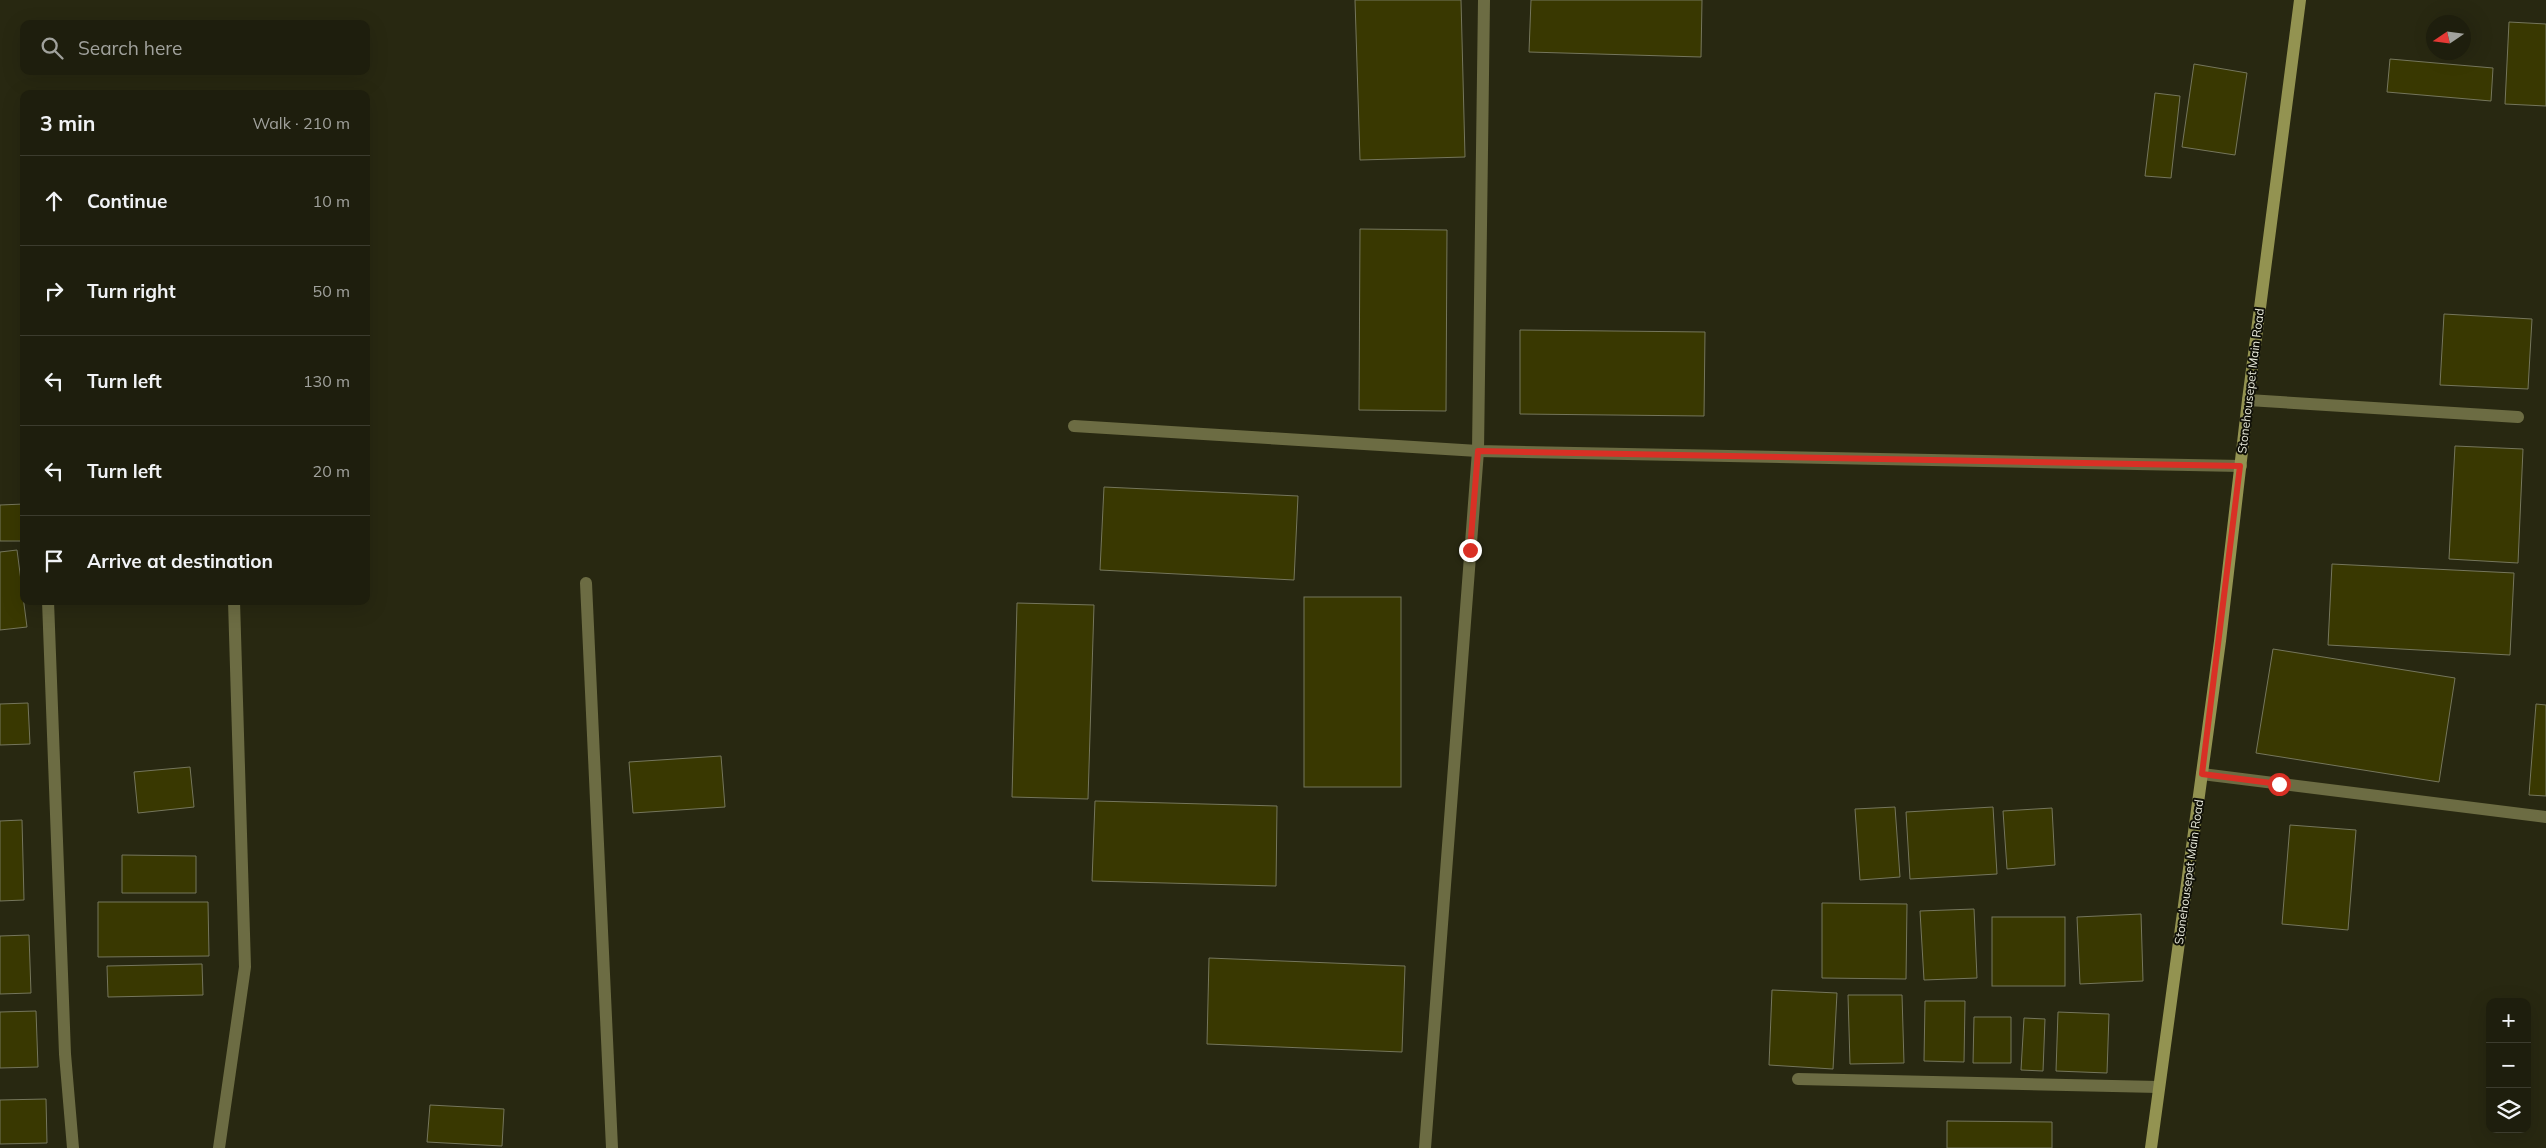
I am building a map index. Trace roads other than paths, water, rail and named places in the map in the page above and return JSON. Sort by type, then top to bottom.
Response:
[{"type":"main road","name":"Stonehousepet Main Road","points":[[2150,1148],[2202,774],[2300,0]]},
{"type":"street","points":[[1425,1148],[1478,451],[1484,0]]},
{"type":"street","points":[[2248,400],[2518,417]]},
{"type":"street","points":[[1074,426],[1478,451],[2240,466]]},
{"type":"street","points":[[586,583],[612,1148]]},
{"type":"street","points":[[48,605],[65,1054],[74,1148]]},
{"type":"street","points":[[218,1148],[245,967],[234,605]]},
{"type":"street","points":[[2202,774],[2546,817]]},
{"type":"street","points":[[1798,1079],[2159,1087]]}]
